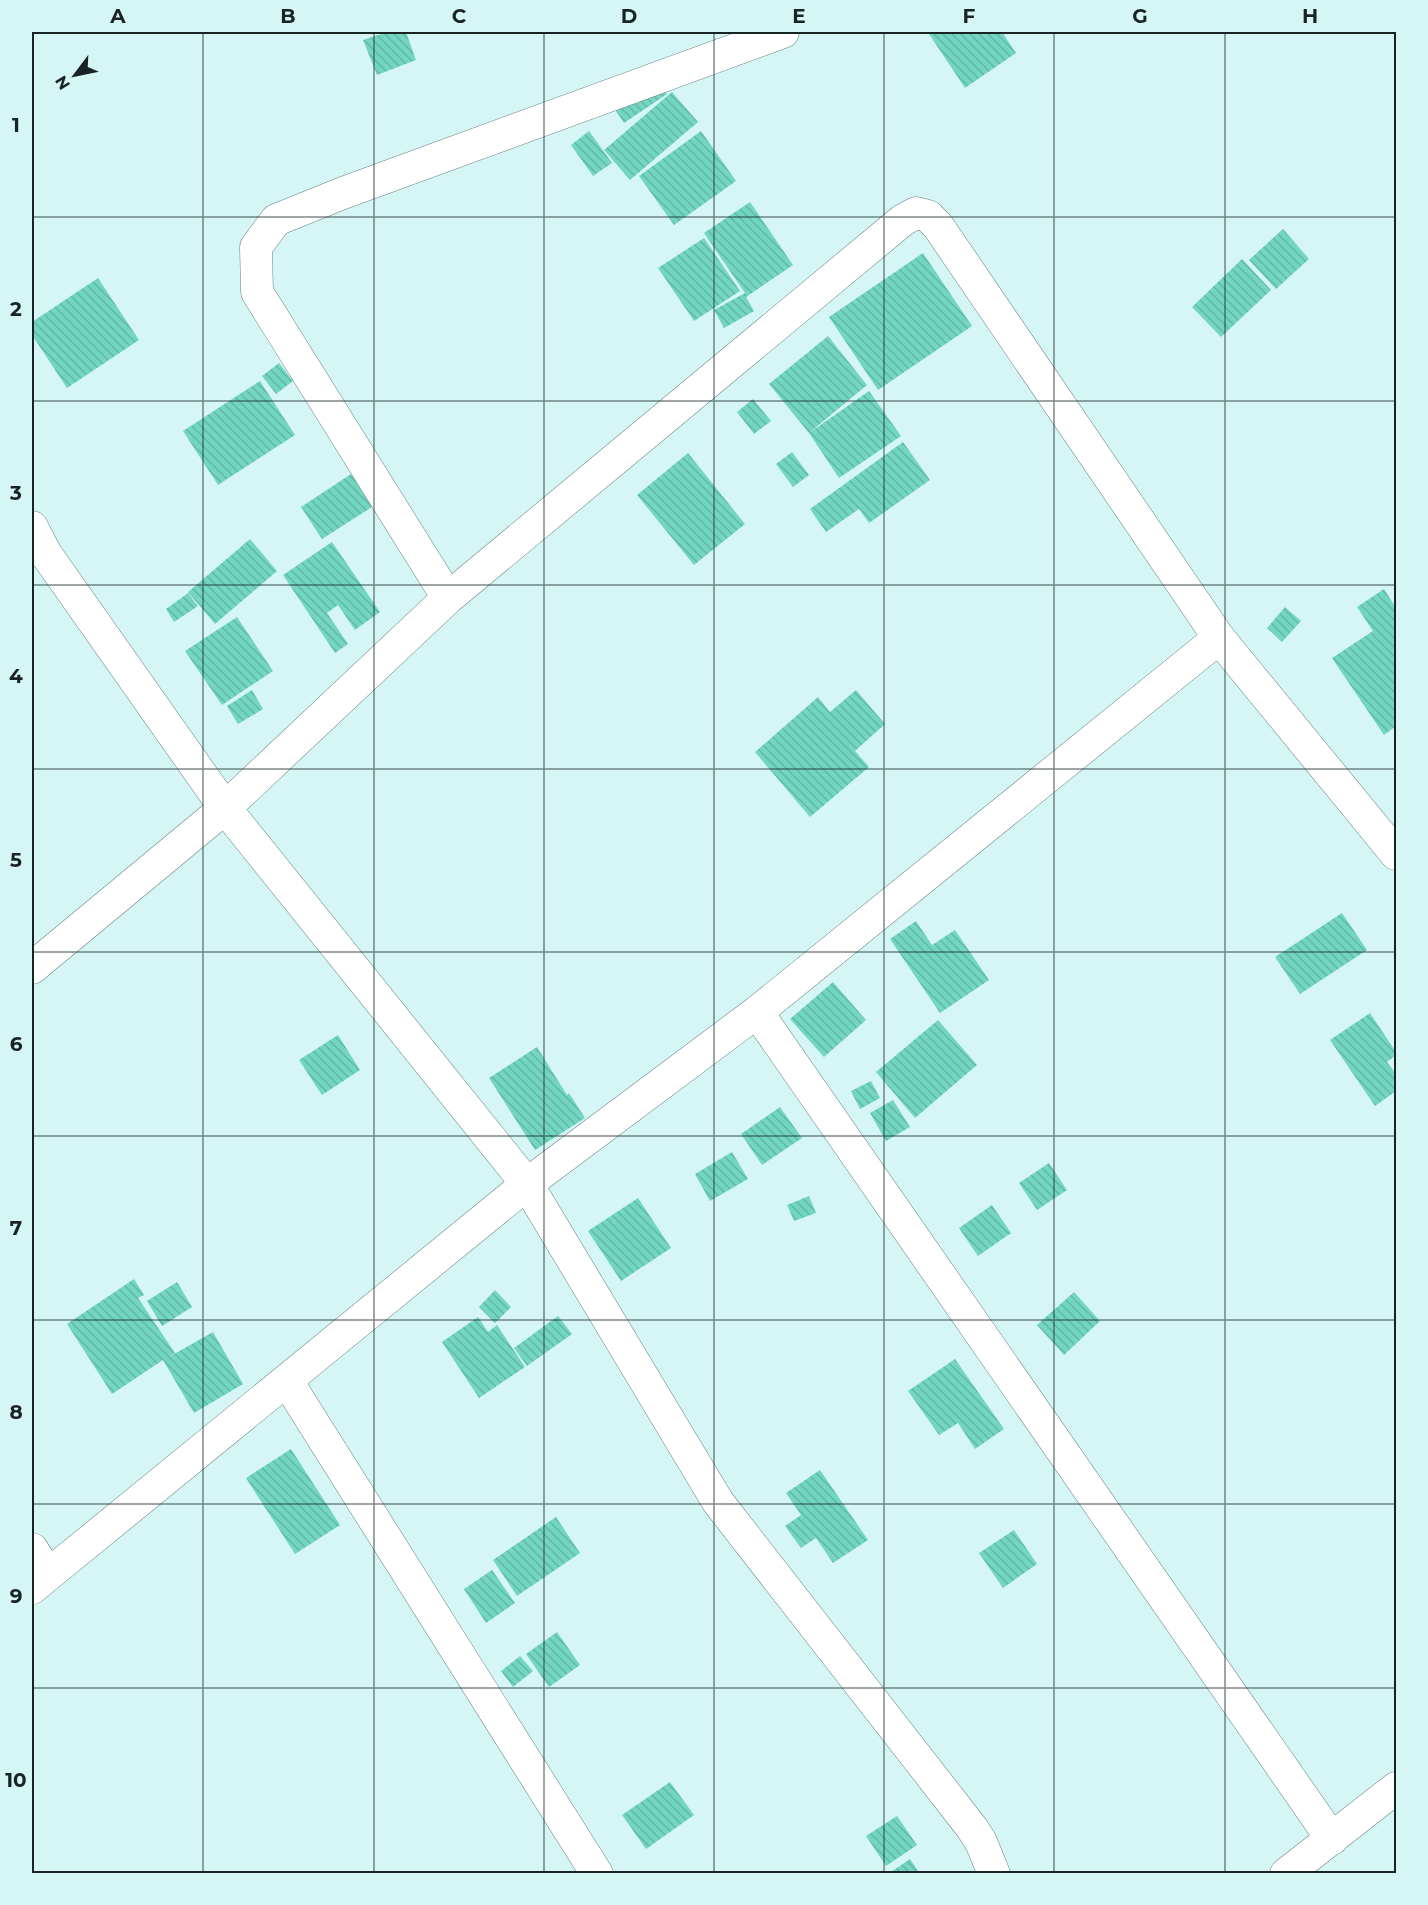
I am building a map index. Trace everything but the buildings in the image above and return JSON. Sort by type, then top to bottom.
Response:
[{"type":"street","points":[[448,598],[257,292],[256,247],[276,220],[343,193],[783,32]]},
{"type":"street","points":[[32,968],[225,808],[448,598],[894,227],[916,213],[928,216],[938,226],[1219,638],[1396,854]]},
{"type":"street","points":[[32,526],[46,554],[225,808],[527,1184],[718,1503],[972,1828],[981,1842],[994,1874]]},
{"type":"street","points":[[37,1571],[287,1381],[527,1184],[757,1012],[1219,638]]},
{"type":"street","points":[[757,1012],[1332,1839]]},
{"type":"street","points":[[287,1381],[597,1874]]},
{"type":"street","points":[[1286,1874],[1396,1788]]}]
